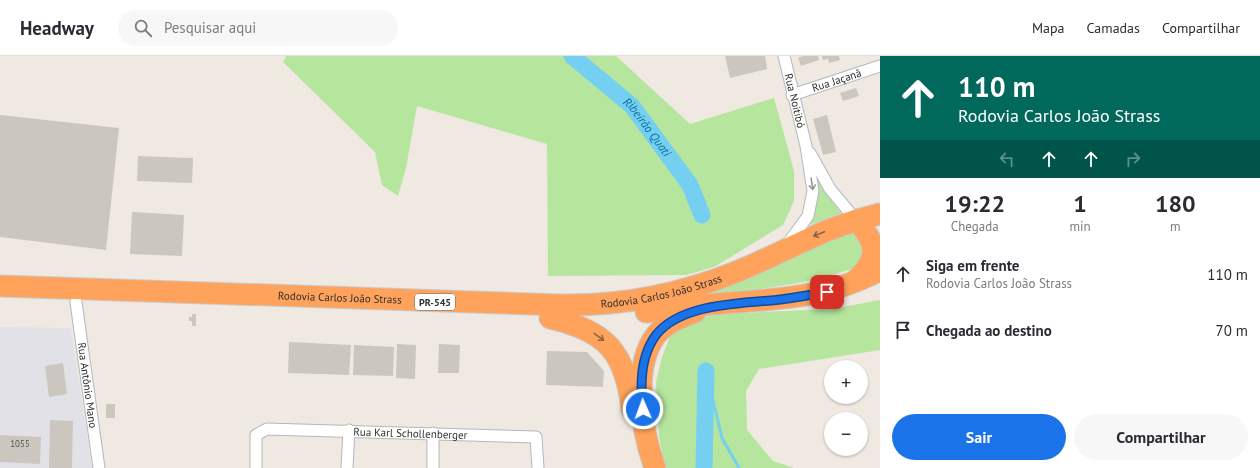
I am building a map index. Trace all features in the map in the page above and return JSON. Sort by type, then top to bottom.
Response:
[{"type":"highway","name":"Rodovia Carlos João Strass","points":[[0,286],[583,306],[632,302],[691,289],[737,272],[812,237],[856,220],[880,214]]},
{"type":"highway","points":[[848,285],[867,270],[874,257],[875,251],[873,240],[856,220]]},
{"type":"highway","points":[[848,285],[880,270]]},
{"type":"highway","name":"Rodovia Carlos João Strass","points":[[0,299],[550,318],[593,318],[808,296],[848,285]]},
{"type":"highway","points":[[655,468],[647,438],[642,398],[643,368],[648,349],[657,334],[675,320],[695,312],[728,303]]},
{"type":"highway","points":[[550,318],[572,323],[595,334],[605,342],[620,360],[628,382],[636,436],[645,468]]},
{"type":"street","name":"Rua Noitibó","points":[[780,252],[803,224],[810,209],[813,191],[806,146],[792,95],[784,56]]},
{"type":"street","name":"Rua Jaçanã","points":[[792,95],[880,66]]},
{"type":"street","name":"Rua Noitibó","points":[[806,146],[830,189],[856,220]]},
{"type":"street","name":"Rua Antônio Mano","points":[[76,302],[100,468]]},
{"type":"street","name":"Rua Karl Schollenberger","points":[[256,468],[256,435],[267,429],[349,430],[536,437],[538,468]]},
{"type":"street","points":[[347,468],[349,430]]},
{"type":"street","points":[[433,433],[433,468]]},
{"type":"shaded area","points":[[0,327],[71,328],[92,468],[0,468]]},
{"type":"green space","points":[[286,56],[616,56],[690,124],[774,98],[794,171],[794,201],[783,225],[714,267],[686,275],[548,276],[547,144],[417,106],[406,168],[398,196],[382,185],[375,152],[283,62]]},
{"type":"green space","points":[[811,163],[822,188],[841,213],[810,225],[813,217],[815,202]]},
{"type":"green space","points":[[853,230],[867,242],[860,267],[804,282],[668,304]]},
{"type":"green space","points":[[880,300],[880,350],[759,369],[746,391],[747,430],[773,461],[794,468],[665,468],[659,436],[656,382],[662,357],[669,339],[677,326],[687,321],[718,314],[832,309]]},
{"type":"building","points":[[725,56],[765,56],[767,69],[730,78]]},
{"type":"building","points":[[803,56],[818,56],[819,60],[801,66],[798,58]]},
{"type":"building","points":[[822,56],[839,56],[840,60],[829,63],[828,59],[823,60]]},
{"type":"building","points":[[856,88],[859,96],[843,101],[840,93]]},
{"type":"building","points":[[0,115],[119,128],[106,250],[0,237]]},
{"type":"building","points":[[827,115],[836,152],[823,155],[813,119]]},
{"type":"building","points":[[138,156],[193,158],[192,183],[137,181]]},
{"type":"building","points":[[132,212],[184,215],[182,256],[130,254]]},
{"type":"building","points":[[192,314],[196,314],[196,326],[192,326],[192,321],[189,321],[189,317],[192,317]]},
{"type":"building","points":[[289,342],[351,345],[349,375],[288,373]]},
{"type":"building","points":[[397,344],[416,345],[415,379],[396,378]]},
{"type":"building","points":[[439,344],[460,345],[459,373],[438,373]]},
{"type":"building","points":[[354,345],[394,347],[393,376],[353,375]]},
{"type":"building","points":[[547,351],[587,352],[604,371],[603,387],[546,385]]},
{"type":"building","points":[[63,363],[67,394],[49,397],[45,366]]},
{"type":"building","points":[[106,404],[115,404],[115,418],[106,418]]},
{"type":"building","points":[[50,420],[73,421],[72,468],[49,468]]},
{"type":"building","points":[[0,435],[41,437],[40,464],[0,462]]},
{"type":"waterway","name":"Ribeirão Quati","points":[[572,56],[632,106],[690,185],[702,215]]},
{"type":"waterway","points":[[706,371],[722,438],[739,468]]},
{"type":"waterway","name":"Ribeirão Quati","points":[[704,468],[706,371]]},
{"type":"route","points":[[643,409],[643,368],[648,349],[657,334],[675,320],[695,312],[728,303],[777,300],[827,292]]}]
